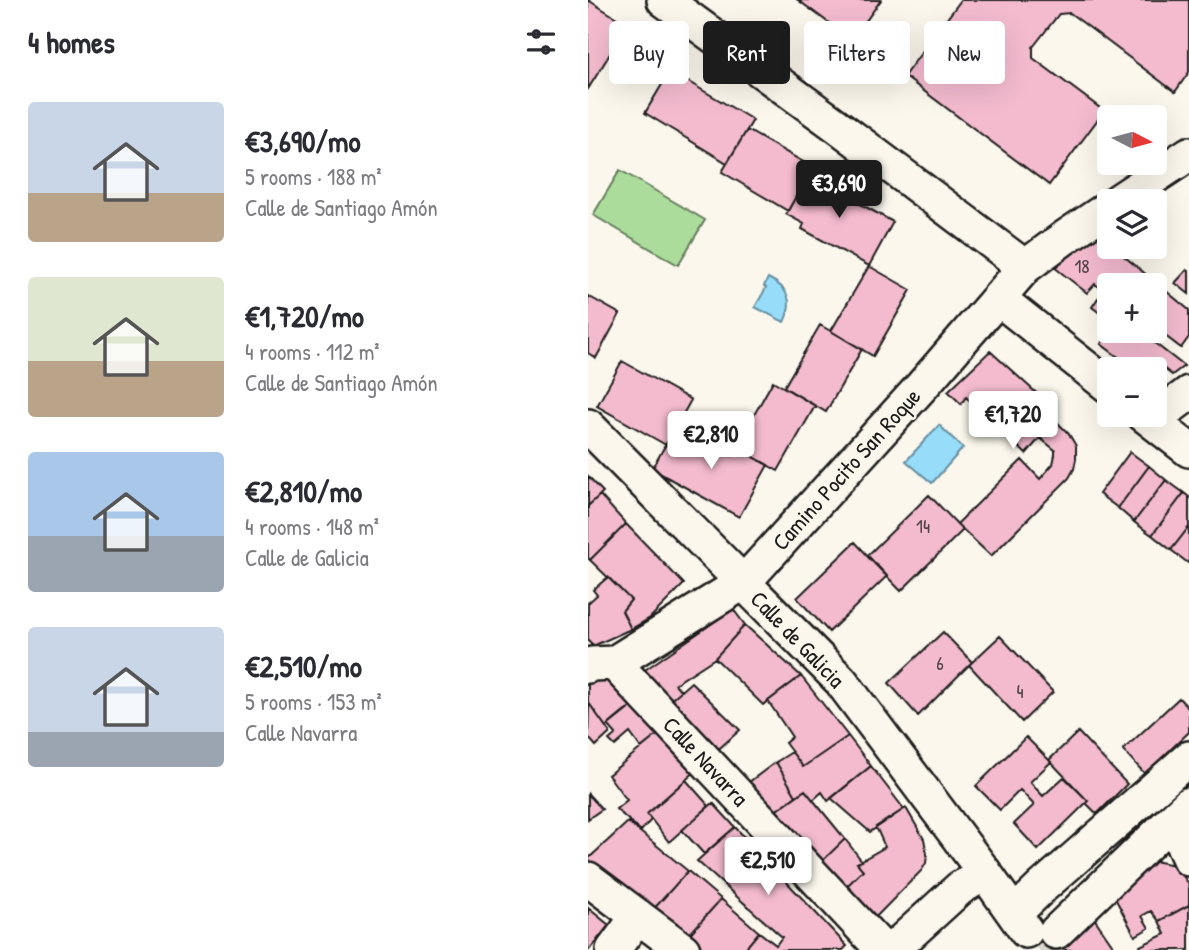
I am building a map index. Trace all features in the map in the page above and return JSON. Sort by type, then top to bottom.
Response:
[{"type":"street","points":[[664,0],[841,128],[1025,267]]},
{"type":"street","points":[[1136,189],[1189,154]]},
{"type":"street","name":"Camino Pocito San Roque","points":[[596,663],[744,582],[1025,267],[1097,216]]},
{"type":"street","points":[[999,299],[1097,377]]},
{"type":"street","points":[[1167,406],[1189,393]]},
{"type":"street","name":"Calle de Galicia","points":[[588,426],[841,681],[985,873],[1035,935]]},
{"type":"street","points":[[1160,427],[1189,450]]},
{"type":"street","name":"Calle Navarra","points":[[596,663],[883,950]]},
{"type":"street","points":[[1035,935],[1042,887],[1189,758]]},
{"type":"street","points":[[1035,935],[1183,812]]},
{"type":"street","points":[[1183,812],[1189,859]]},
{"type":"street","points":[[892,950],[960,888],[985,873]]},
{"type":"street","points":[[588,879],[683,950]]},
{"type":"street","points":[[613,950],[638,916]]},
{"type":"green space","points":[[620,170],[705,220],[678,265],[593,215]]},
{"type":"water","points":[[768,278],[781,286],[788,296],[789,308],[784,322],[755,307],[766,288],[764,286]]},
{"type":"water","points":[[939,425],[963,448],[932,483],[906,461]]},
{"type":"building","points":[[588,0],[622,21],[609,21],[609,55],[588,89]]},
{"type":"building","points":[[798,0],[881,0],[866,21],[826,21]]},
{"type":"building","points":[[961,0],[1189,0],[1189,72],[1175,92],[1070,13],[1059,14],[1033,47],[1033,58],[1097,106],[1097,120],[1049,185],[910,81],[910,68],[924,49],[924,84],[1005,84],[1005,21],[945,21]]},
{"type":"building","points":[[689,82],[753,120],[727,163],[645,113],[662,84]]},
{"type":"building","points":[[747,130],[812,167],[788,211],[722,172]]},
{"type":"building","points":[[808,175],[893,222],[869,266],[802,229],[804,224],[786,214]]},
{"type":"building","points":[[1097,235],[1097,259],[1127,259],[1144,273],[1097,273],[1097,285],[1095,284],[1087,293],[1054,267]]},
{"type":"building","points":[[869,266],[911,290],[873,356],[831,331]]},
{"type":"building","points":[[1189,271],[1189,294],[1175,283]]},
{"type":"building","points":[[1167,292],[1189,310],[1189,337],[1181,348],[1167,337]]},
{"type":"building","points":[[588,296],[620,314],[596,358],[588,353]]},
{"type":"building","points":[[820,325],[862,349],[826,412],[784,387]]},
{"type":"building","points":[[1154,343],[1184,366],[1172,375],[1167,371],[1167,357],[1118,357],[1101,344]]},
{"type":"building","points":[[990,351],[1053,408],[1048,413],[1069,434],[1076,446],[1074,469],[1069,478],[991,556],[957,524],[1022,460],[1040,479],[1053,464],[1055,450],[1040,438],[1026,454],[966,397],[961,404],[948,391]]},
{"type":"building","points":[[622,361],[691,400],[666,445],[597,406]]},
{"type":"building","points":[[773,381],[815,406],[778,471],[736,447]]},
{"type":"building","points":[[676,426],[731,456],[736,447],[768,465],[739,517],[652,469]]},
{"type":"building","points":[[1130,452],[1149,466],[1118,508],[1099,494]]},
{"type":"building","points":[[1149,466],[1166,480],[1134,522],[1118,508]]},
{"type":"building","points":[[588,476],[603,492],[588,506]]},
{"type":"building","points":[[1166,480],[1184,493],[1152,535],[1134,522]]},
{"type":"building","points":[[1184,493],[1189,497],[1189,527],[1171,550],[1152,535]]},
{"type":"building","points":[[600,495],[626,524],[590,560],[588,506]]},
{"type":"building","points":[[929,495],[963,530],[901,591],[867,556]]},
{"type":"building","points":[[626,524],[684,584],[650,618],[631,629],[622,611],[631,600],[590,560]]},
{"type":"building","points":[[1189,527],[1189,562],[1188,563],[1171,550]]},
{"type":"building","points":[[855,542],[887,576],[829,632],[797,598]]},
{"type":"building","points":[[608,577],[631,600],[622,611],[631,629],[593,646],[588,641],[588,603],[597,595],[593,590]]},
{"type":"building","points":[[733,609],[745,625],[715,658],[675,684],[681,691],[666,704],[636,676]]},
{"type":"building","points":[[745,625],[801,676],[763,705],[715,658]]},
{"type":"building","points":[[943,632],[972,662],[918,716],[889,683]]},
{"type":"building","points":[[1000,636],[1053,692],[1022,722],[969,665]]},
{"type":"building","points":[[598,667],[631,707],[606,727],[588,702],[588,676]]},
{"type":"building","points":[[801,676],[848,736],[803,767],[785,743],[792,737],[768,701]]},
{"type":"building","points":[[691,682],[740,730],[712,755],[666,704]]},
{"type":"building","points":[[1179,698],[1189,709],[1189,732],[1145,774],[1123,750]]},
{"type":"building","points":[[589,703],[610,733],[596,746],[588,739]]},
{"type":"building","points":[[635,703],[661,732],[641,748],[630,733],[615,746],[609,740],[616,734],[608,725]]},
{"type":"building","points":[[661,732],[697,770],[647,814],[651,820],[641,831],[616,809],[627,800],[608,775]]},
{"type":"building","points":[[1078,732],[1127,784],[1097,814],[1049,760]]},
{"type":"building","points":[[848,736],[871,766],[828,801],[822,792],[813,800],[805,790],[796,796],[776,762],[792,752],[803,767]]},
{"type":"building","points":[[1026,737],[1051,762],[1030,782],[1043,796],[1064,777],[1088,801],[1038,850],[1014,824],[1034,805],[1020,790],[1000,810],[976,786]]},
{"type":"building","points":[[776,762],[796,796],[767,817],[741,788]]},
{"type":"building","points":[[871,766],[904,809],[870,832],[831,798]]},
{"type":"building","points":[[686,780],[709,806],[669,842],[647,814]]},
{"type":"building","points":[[805,790],[845,839],[813,870],[767,817]]},
{"type":"building","points":[[588,794],[602,809],[588,819]]},
{"type":"building","points":[[713,803],[735,827],[704,854],[682,830]]},
{"type":"building","points":[[906,808],[924,839],[926,863],[867,926],[838,895],[863,870],[857,863],[885,847],[876,827]]},
{"type":"building","points":[[628,822],[688,871],[651,912],[588,865],[588,859]]},
{"type":"building","points":[[735,827],[847,946],[843,950],[744,950],[759,932],[776,945],[782,937],[697,861]]},
{"type":"building","points":[[845,839],[862,861],[857,863],[863,870],[838,895],[813,870]]},
{"type":"building","points":[[1153,861],[1175,865],[1189,884],[1189,905],[1159,921],[1151,911],[1142,916],[1149,928],[1135,936],[1115,898]]},
{"type":"building","points":[[688,871],[721,899],[687,937],[651,912]]},
{"type":"building","points":[[721,899],[759,932],[744,950],[705,950],[687,937]]},
{"type":"building","points":[[1189,905],[1189,950],[1141,950],[1140,946],[1165,934],[1159,921]]},
{"type":"building","points":[[588,908],[609,925],[589,950],[588,950]]},
{"type":"building","points":[[1094,918],[1116,950],[1063,950],[1066,943]]},
{"type":"tunnel","points":[[1039,950],[1079,914]]}]
